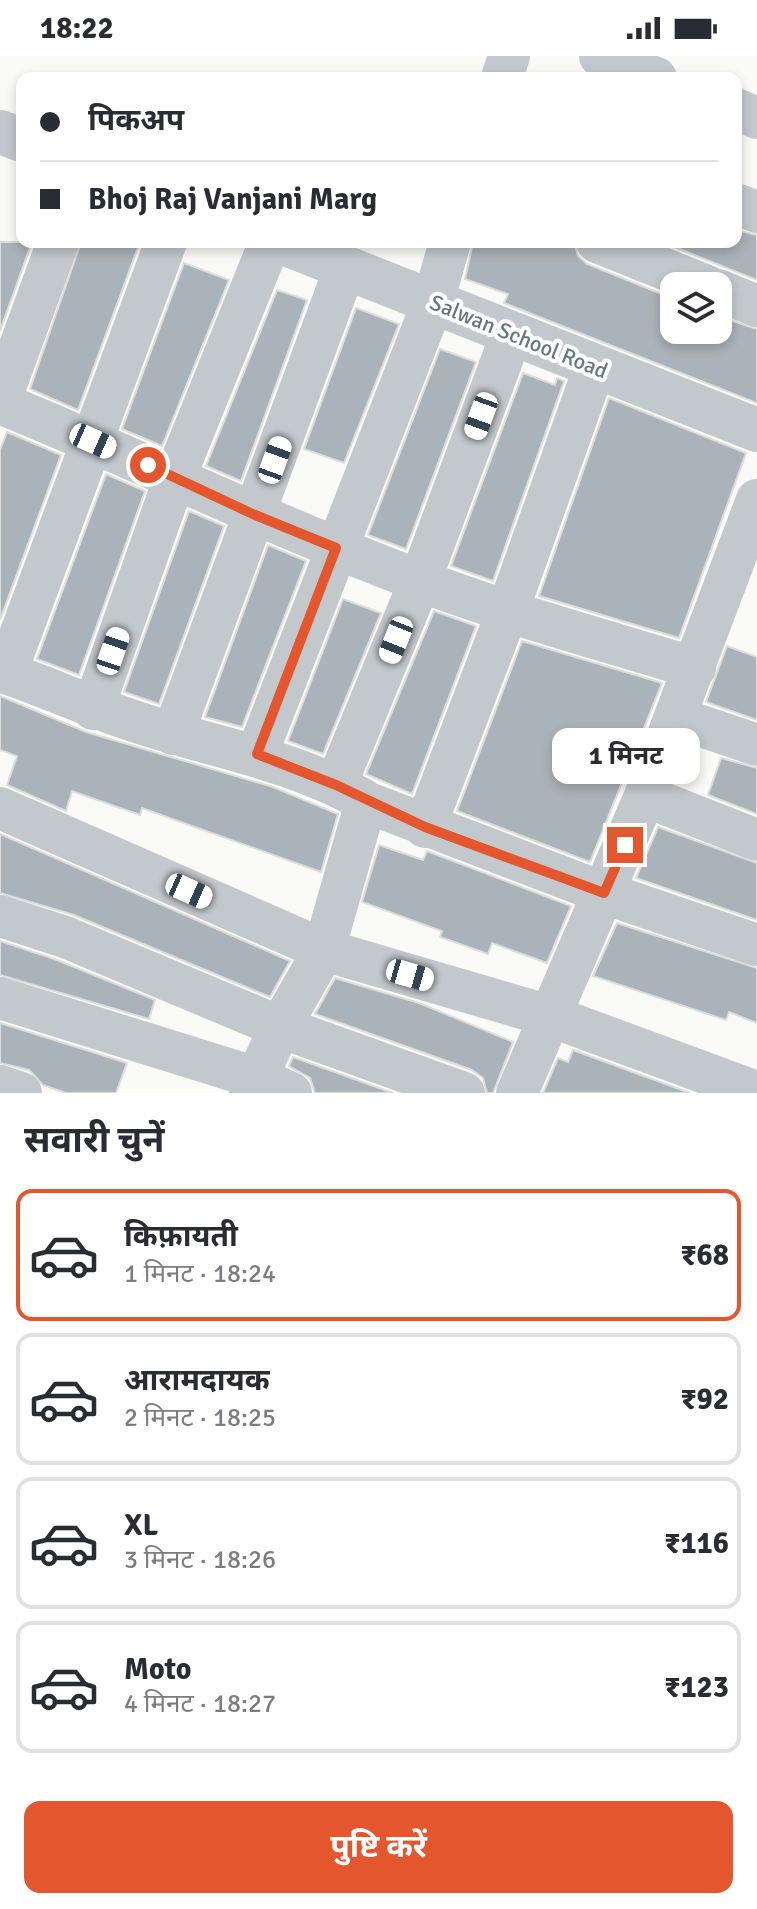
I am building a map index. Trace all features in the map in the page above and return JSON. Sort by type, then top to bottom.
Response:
[{"type":"street","points":[[600,56],[641,72]]},
{"type":"street","points":[[56,248],[0,402],[255,515],[420,581],[695,668]]},
{"type":"street","points":[[164,248],[3,672],[93,709],[173,734],[257,754],[425,827],[757,945]]},
{"type":"street","points":[[93,709],[175,477],[268,248]]},
{"type":"street","name":"Salwan School Road","points":[[296,248],[757,430]]},
{"type":"street","points":[[257,754],[433,302],[448,248]]},
{"type":"street","points":[[612,248],[672,272]]},
{"type":"street","points":[[173,734],[345,268]]},
{"type":"street","points":[[732,296],[757,306]]},
{"type":"street","points":[[0,998],[266,1088],[280,1027],[324,950],[351,794],[420,581],[512,333]]},
{"type":"street","points":[[425,827],[508,610],[595,366]]},
{"type":"street","points":[[517,1093],[553,1017],[645,796],[757,500]]},
{"type":"street","points":[[675,717],[757,745]]},
{"type":"street","points":[[645,796],[757,840]]},
{"type":"street","points":[[0,808],[324,950],[553,1017],[757,1092]]},
{"type":"street","points":[[0,916],[65,937],[280,1027],[464,1093]]},
{"type":"street","points":[[0,1086],[21,1093]]},
{"type":"building","points":[[742,231],[757,235],[757,280],[677,248],[742,248]]},
{"type":"building","points":[[0,242],[16,242],[16,248],[30,248],[0,331]]},
{"type":"building","points":[[79,248],[138,248],[78,410],[30,389]]},
{"type":"building","points":[[472,248],[576,248],[578,256],[587,264],[660,293],[660,344],[732,344],[732,321],[757,329],[757,403],[504,303],[508,294],[465,279]]},
{"type":"building","points":[[184,263],[229,280],[162,446],[122,429]]},
{"type":"building","points":[[277,290],[307,300],[241,481],[206,466]]},
{"type":"building","points":[[356,308],[399,324],[344,463],[304,449]]},
{"type":"building","points":[[440,349],[476,362],[406,549],[368,535]]},
{"type":"building","points":[[523,373],[555,385],[557,378],[564,381],[493,581],[451,566]]},
{"type":"building","points":[[609,398],[746,453],[679,638],[539,596]]},
{"type":"building","points":[[7,432],[61,455],[0,620],[0,450]]},
{"type":"building","points":[[106,474],[145,491],[79,675],[37,659]]},
{"type":"building","points":[[189,511],[224,526],[159,704],[124,692]]},
{"type":"building","points":[[268,545],[306,561],[242,727],[205,717]]},
{"type":"building","points":[[343,599],[381,613],[323,754],[288,741]]},
{"type":"building","points":[[434,611],[476,626],[412,794],[366,774]]},
{"type":"building","points":[[522,641],[662,683],[590,862],[457,811]]},
{"type":"building","points":[[727,646],[757,657],[757,720],[706,702]]},
{"type":"building","points":[[0,696],[86,732],[273,787],[338,814],[321,872],[142,808],[140,815],[72,791],[66,811],[7,785],[17,756],[0,750]]},
{"type":"building","points":[[721,758],[757,768],[757,814],[708,795]]},
{"type":"building","points":[[658,827],[757,863],[757,920],[636,878]]},
{"type":"building","points":[[0,834],[290,961],[270,997],[74,915],[0,893]]},
{"type":"building","points":[[379,845],[423,860],[427,851],[571,906],[547,963],[492,943],[488,954],[440,937],[442,931],[362,902]]},
{"type":"building","points":[[617,923],[757,968],[757,1023],[729,1012],[726,1020],[593,976]]},
{"type":"building","points":[[0,941],[57,960],[155,1000],[149,1019],[0,975]]},
{"type":"building","points":[[335,978],[419,1003],[513,1042],[493,1093],[487,1093],[483,1078],[472,1070],[315,1014]]},
{"type":"building","points":[[0,1023],[127,1063],[116,1093],[66,1093],[43,1085],[29,1070],[0,1063]]},
{"type":"building","points":[[573,1050],[690,1093],[543,1093],[558,1058],[568,1062]]},
{"type":"building","points":[[293,1057],[393,1093],[315,1093],[310,1078],[289,1066]]},
{"type":"route","points":[[148,465],[255,515],[336,548],[257,754],[336,785],[366,802],[425,827],[604,893],[625,845]]}]
